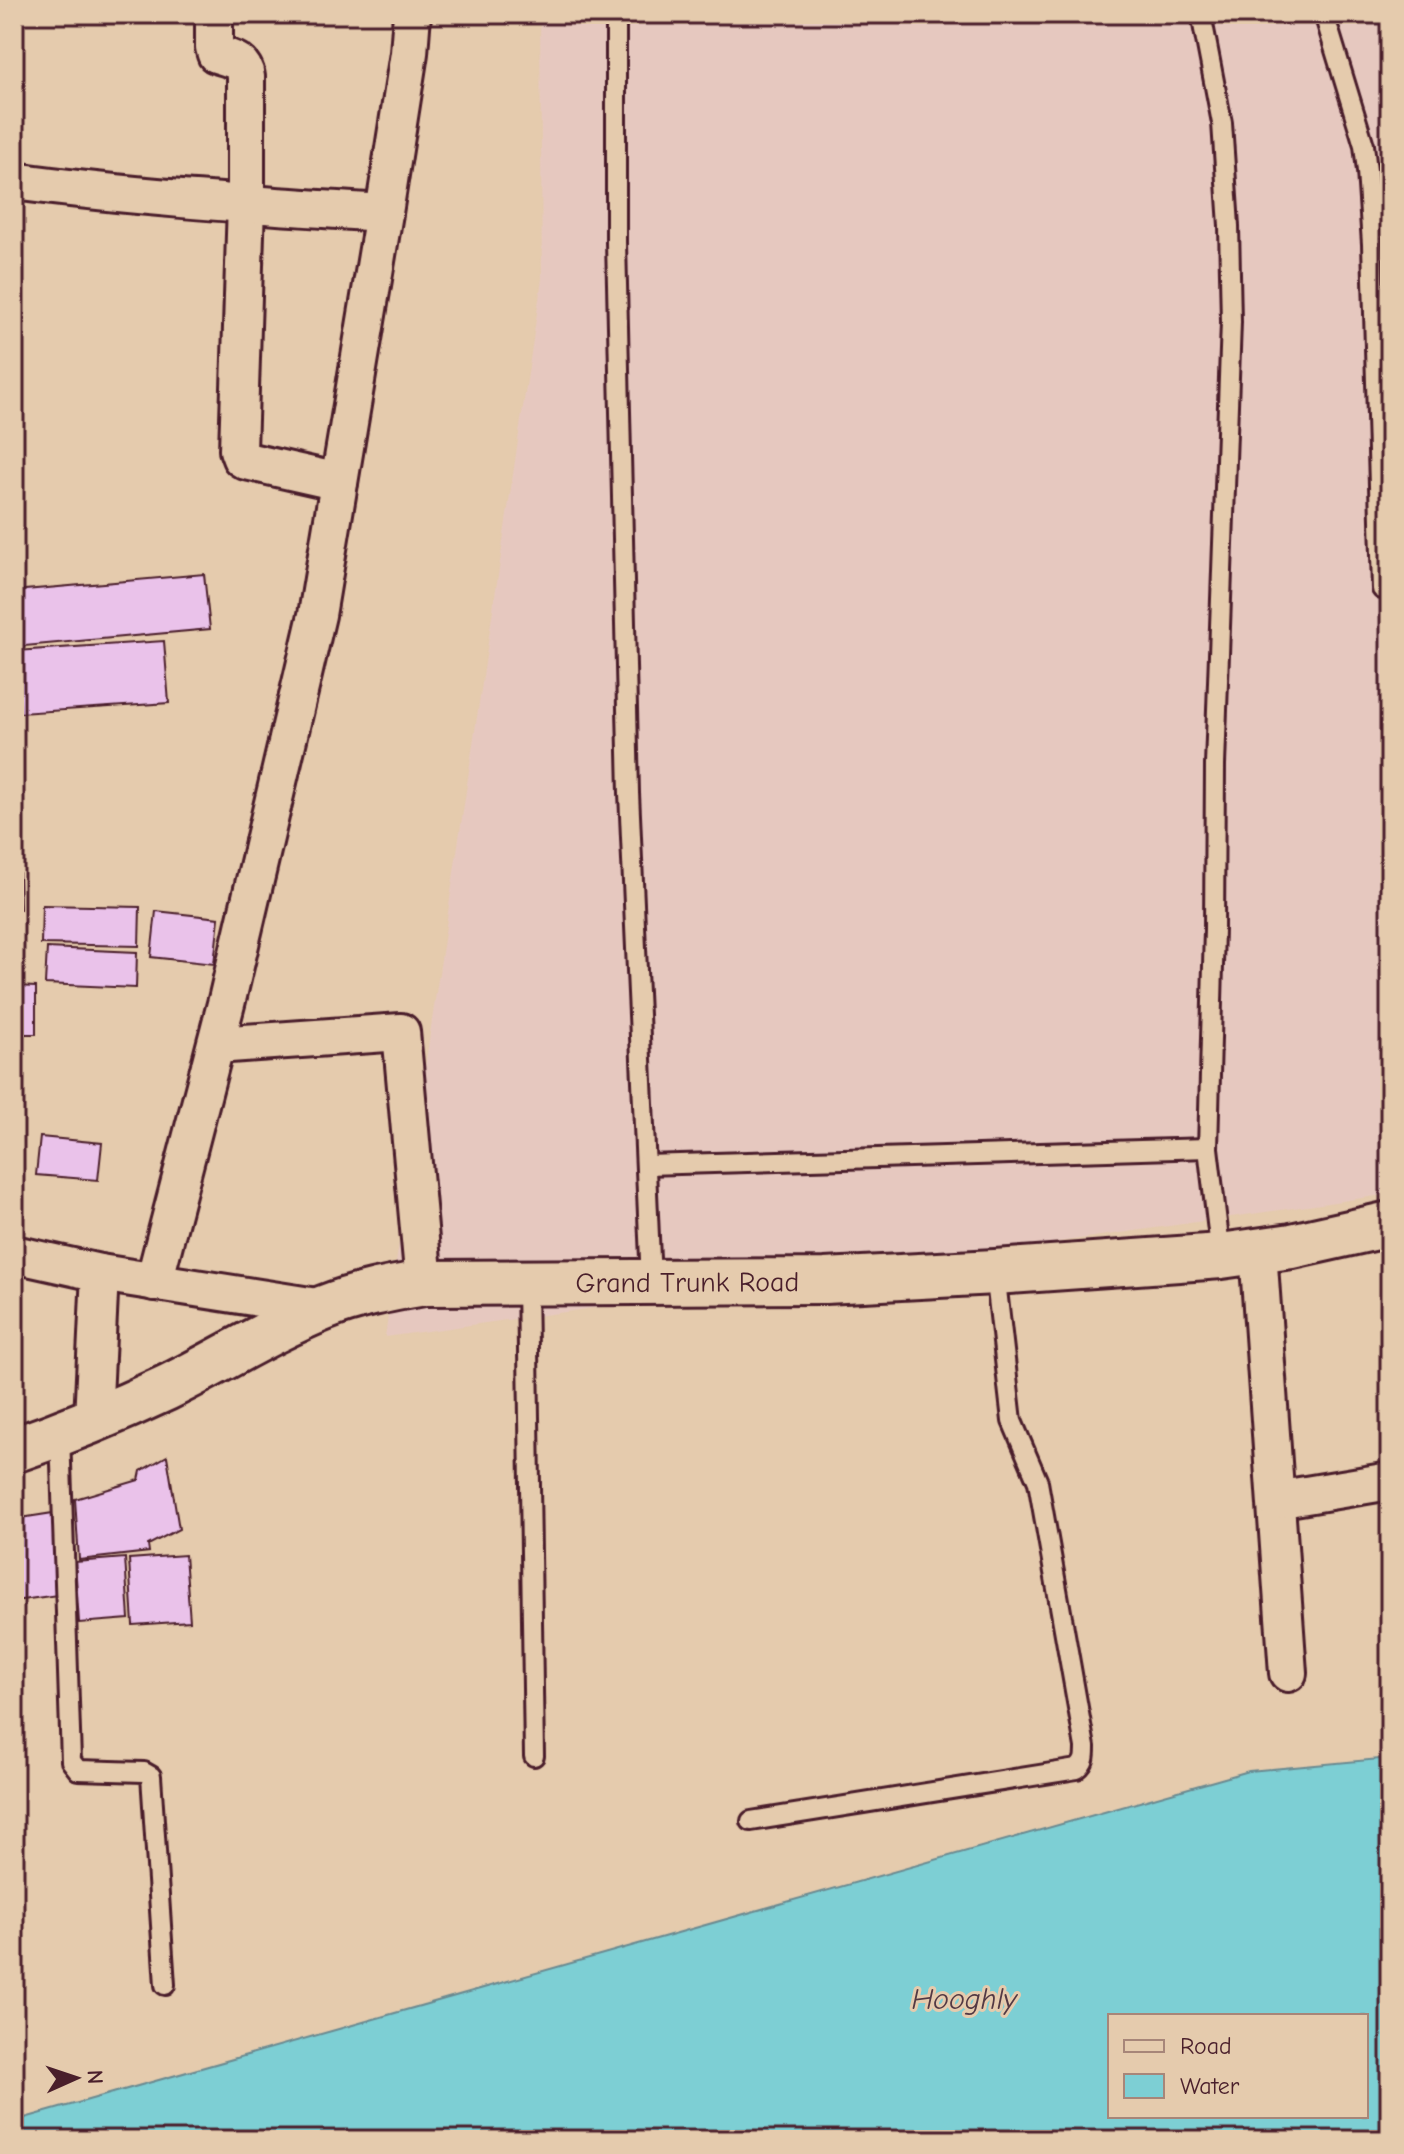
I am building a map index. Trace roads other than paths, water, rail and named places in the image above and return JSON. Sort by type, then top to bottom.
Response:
[{"type":"main road","name":"Grand Trunk Road","points":[[14,1450],[77,1427],[167,1387],[323,1308],[369,1293],[424,1283],[825,1281],[995,1272],[1240,1253],[1292,1246],[1390,1224]]},
{"type":"street","points":[[214,14],[216,54],[242,64],[245,70],[246,204],[238,450],[246,461],[339,482]]},
{"type":"street","points":[[154,1282],[216,1045],[317,615],[384,213],[409,53],[412,14]]},
{"type":"street","points":[[14,181],[71,189],[384,213]]},
{"type":"street","points":[[216,1045],[401,1032],[424,1283]]},
{"type":"street","points":[[1240,1253],[1276,1500],[1288,1673]]},
{"type":"street","points":[[14,1254],[100,1273],[323,1308]]},
{"type":"street","points":[[77,1427],[100,1273]]},
{"type":"street","points":[[1276,1500],[1390,1481]]},
{"type":"lane","points":[[616,14],[616,242],[629,793],[651,1281]]},
{"type":"lane","points":[[1201,14],[1222,123],[1231,322],[1215,765],[1208,1148],[1240,1253]]},
{"type":"lane","points":[[1324,14],[1364,145],[1367,171],[1382,589]]},
{"type":"lane","points":[[646,1165],[1208,1148]]},
{"type":"lane","points":[[751,1821],[1077,1769],[1083,1765],[1085,1747],[1038,1482],[1012,1421],[995,1272]]},
{"type":"lane","points":[[527,1282],[534,1756]]},
{"type":"lane","points":[[77,1427],[71,1761],[78,1770],[144,1772],[151,1776],[165,1985]]},
{"type":"water","name":"Hooghly","points":[[1390,1758],[1390,2140],[14,2140],[14,2121],[1249,1771]]}]
